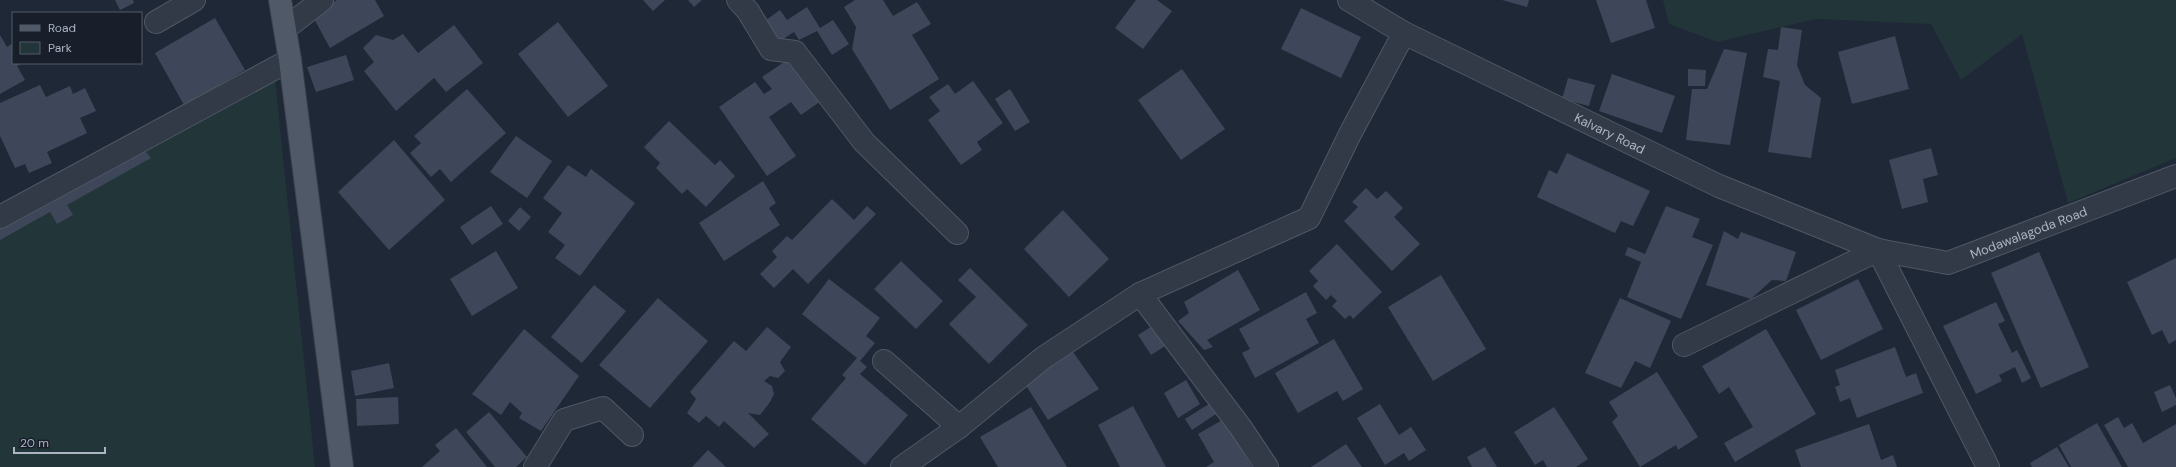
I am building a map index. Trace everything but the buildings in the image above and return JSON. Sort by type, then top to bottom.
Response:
[{"type":"main road","points":[[280,0],[286,28],[342,467]]},
{"type":"street","points":[[156,22],[194,0]]},
{"type":"street","points":[[286,28],[322,0]]},
{"type":"street","points":[[738,0],[748,10],[771,49],[795,52],[864,142],[957,233]]},
{"type":"street","name":"Kalvary Road","points":[[1349,0],[1404,33],[1719,186],[1878,250]]},
{"type":"street","points":[[902,467],[959,427],[1043,358],[1140,294],[1309,218],[1351,132],[1404,33]]},
{"type":"street","points":[[0,217],[290,60]]},
{"type":"street","name":"Modawalagoda Road","points":[[1878,250],[1948,262],[2176,176]]},
{"type":"street","points":[[1684,345],[1878,250],[1988,467]]},
{"type":"street","points":[[1140,294],[1241,428],[1267,467]]},
{"type":"street","points":[[884,361],[959,427]]},
{"type":"street","points":[[535,467],[564,420],[603,408],[632,435]]},
{"type":"green space","points":[[1663,0],[2176,0],[2176,158],[2068,203],[2022,34],[1961,80],[1931,24],[1816,19],[1717,42],[1669,24]]},
{"type":"green space","points":[[275,79],[315,467],[0,467],[0,208]]}]
